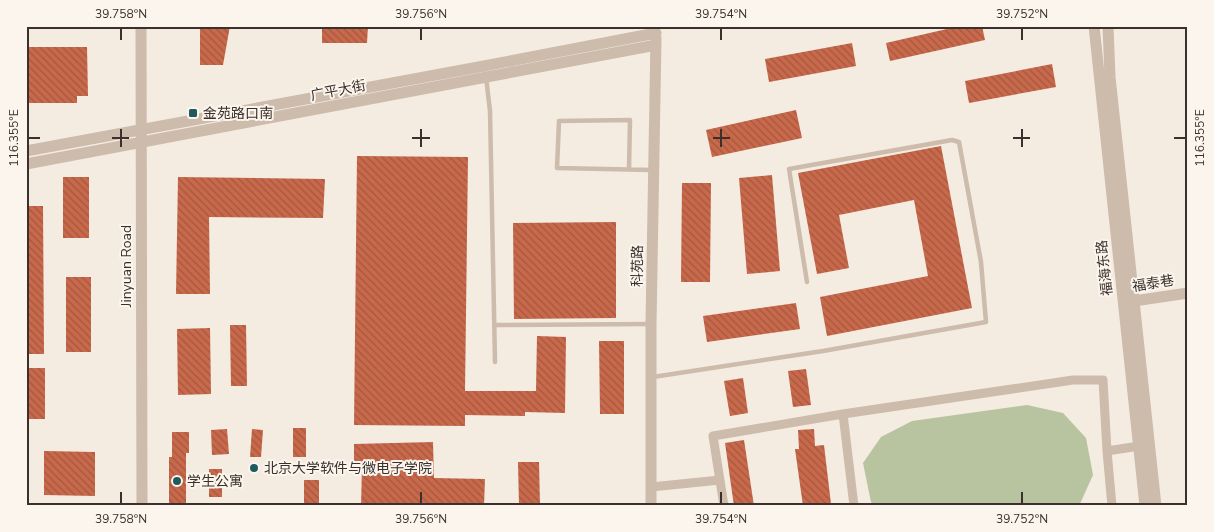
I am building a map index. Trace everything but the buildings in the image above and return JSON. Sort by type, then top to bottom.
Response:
[{"type":"street","name":"Jinyuan Road","points":[[141,26],[142,506]]},
{"type":"street","name":"福海东路","points":[[1094,26],[1145,506]]},
{"type":"street","name":"福海东路","points":[[1108,26],[1110,77],[1156,506]]},
{"type":"street","name":"广平大街","points":[[26,164],[485,72],[656,29]]},
{"type":"street","name":"科苑路","points":[[651,506],[656,29]]},
{"type":"street","name":"广平大街","points":[[26,151],[485,72],[656,45]]},
{"type":"street","name":"福泰巷","points":[[1123,303],[1188,293]]},
{"type":"street","points":[[724,506],[713,436],[843,414],[1073,380],[1103,380],[1112,506]]},
{"type":"street","points":[[843,414],[854,506]]},
{"type":"street","points":[[1107,451],[1139,446]]},
{"type":"street","points":[[651,487],[720,480]]},
{"type":"lane","points":[[485,72],[490,111],[495,362]]},
{"type":"lane","points":[[629,169],[630,120],[559,121],[557,168],[654,170]]},
{"type":"lane","points":[[651,377],[823,351],[986,322],[981,262],[959,142],[952,140],[788,169],[807,282]]},
{"type":"lane","points":[[495,325],[652,324]]},
{"type":"green space","points":[[1027,405],[1063,413],[1086,438],[1093,475],[1079,506],[874,506],[871,502],[863,463],[881,437],[912,421]]},
{"type":"place","name":"金苑路口南","points":[[193,113]]},
{"type":"place","name":"北京大学软件与微电子学院","points":[[254,468]]},
{"type":"place","name":"学生公寓","points":[[177,481]]}]
